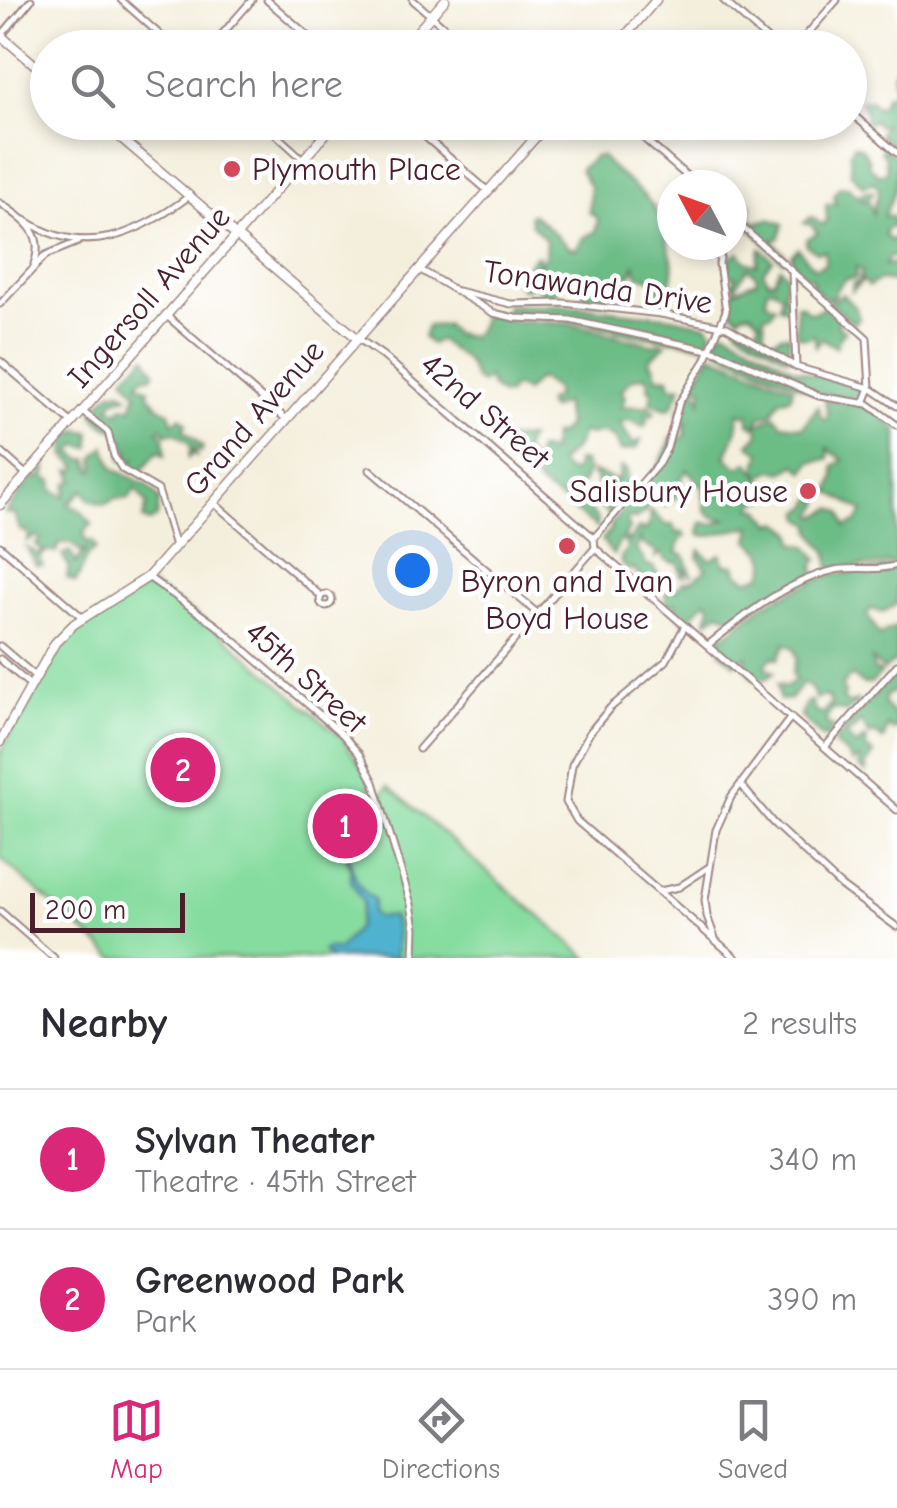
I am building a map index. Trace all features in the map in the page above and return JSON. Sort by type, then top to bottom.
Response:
[{"type":"main road","points":[[418,30],[445,0]]},
{"type":"main road","points":[[630,30],[656,0]]},
{"type":"main road","points":[[0,36],[30,61]]},
{"type":"main road","name":"42nd Street","points":[[123,140],[356,338]]},
{"type":"main road","name":"Ingersoll Avenue","points":[[0,505],[321,140]]},
{"type":"main road","name":"Grand Avenue","points":[[0,742],[55,643],[82,618],[148,576],[533,140]]},
{"type":"street","points":[[0,36],[31,0]]},
{"type":"street","points":[[121,0],[155,30]]},
{"type":"street","points":[[226,30],[252,0]]},
{"type":"street","points":[[267,0],[301,30]]},
{"type":"street","points":[[413,0],[447,30]]},
{"type":"street","points":[[723,0],[757,30]]},
{"type":"street","points":[[811,30],[837,0]]},
{"type":"street","points":[[867,127],[897,153]]},
{"type":"street","points":[[282,140],[304,160]]},
{"type":"street","points":[[429,140],[488,191]]},
{"type":"street","points":[[646,140],[680,170]]},
{"type":"street","points":[[0,304],[32,266],[53,250],[142,228],[188,197]]},
{"type":"street","points":[[0,203],[57,237],[86,240]]},
{"type":"street","points":[[24,220],[38,241],[32,266]]},
{"type":"street","points":[[747,232],[866,338],[870,388],[864,403]]},
{"type":"street","points":[[721,260],[726,302],[701,370],[679,403],[661,459],[594,538],[595,548],[897,810]]},
{"type":"street","name":"Tonawanda Drive","points":[[418,269],[483,309],[504,316],[570,320],[709,350],[761,368],[819,396],[864,403],[897,425]]},
{"type":"street","points":[[792,272],[796,367]]},
{"type":"street","name":"Tonawanda Drive","points":[[454,290],[511,304],[563,303],[661,314],[720,326],[796,367],[870,388],[897,406]]},
{"type":"street","points":[[167,316],[286,419]]},
{"type":"street","name":"42nd Street","points":[[356,338],[382,354],[594,538]]},
{"type":"street","points":[[0,361],[72,423]]},
{"type":"street","points":[[82,411],[108,432],[122,469],[150,483],[160,493],[175,546]]},
{"type":"street","points":[[0,452],[27,475]]},
{"type":"street","points":[[370,470],[538,614]]},
{"type":"street","points":[[213,503],[321,596]]},
{"type":"street","points":[[0,546],[82,618]]},
{"type":"street","points":[[419,749],[595,548]]},
{"type":"street","points":[[708,645],[752,609],[816,577],[840,570],[897,565]]},
{"type":"street","name":"45th Street","points":[[148,576],[216,625],[342,734],[358,754],[374,782],[411,904],[414,958]]},
{"type":"street","points":[[685,626],[666,661],[610,708],[590,732],[572,764],[565,796],[577,821],[736,958]]},
{"type":"street","points":[[0,646],[36,676]]},
{"type":"street","points":[[0,658],[30,685]]},
{"type":"street","points":[[825,746],[897,665]]},
{"type":"street","points":[[718,942],[706,916],[709,867],[719,820],[791,717]]},
{"type":"street","points":[[741,784],[773,822],[841,886],[897,927]]},
{"type":"street","points":[[660,892],[679,887],[709,867]]},
{"type":"street","points":[[0,911],[54,958]]},
{"type":"green space","points":[[897,68],[895,148],[879,134],[884,125],[878,126],[873,120],[867,123],[867,100],[875,107],[882,105],[885,96],[895,92],[893,72]]},
{"type":"green space","points":[[854,145],[862,148],[868,166],[879,175],[887,172],[883,146],[897,158],[895,188],[884,216],[892,217],[894,222],[885,236],[890,241],[897,236],[897,257],[889,257],[885,265],[897,263],[897,282],[879,280],[869,286],[863,280],[852,291],[862,271],[856,267],[856,278],[845,279],[836,295],[830,297],[836,300],[842,294],[856,309],[859,318],[854,324],[810,284],[813,281],[809,276],[801,277],[796,272],[791,255],[798,248],[814,268],[825,264],[825,251],[816,252],[806,245],[807,239],[818,233],[812,225],[804,223],[811,217],[823,225],[827,220],[826,204],[836,204],[834,194],[840,187],[848,187],[858,196],[873,192],[869,199],[860,200],[870,203],[873,213],[879,190],[875,182],[863,186],[851,174],[850,153]]},
{"type":"green space","points":[[601,156],[648,200],[657,214],[657,260],[673,262],[673,275],[664,297],[651,279],[638,276],[635,265],[631,275],[622,277],[608,303],[585,301],[576,279],[563,283],[553,297],[543,294],[535,284],[523,290],[511,275],[521,272],[535,256],[539,256],[539,265],[545,256],[546,239],[532,225],[529,215],[533,214],[571,249],[596,231],[598,218],[589,212],[590,187],[580,169]]},
{"type":"green space","points":[[747,200],[754,223],[769,219],[783,224],[779,238],[772,241],[785,254],[783,261],[747,226]]},
{"type":"green space","points":[[760,248],[773,260],[763,271],[768,281],[773,281],[780,267],[787,275],[784,292],[789,309],[779,307],[782,295],[773,288],[767,289],[766,301],[775,306],[771,314],[764,315],[765,338],[771,342],[781,335],[790,335],[788,358],[738,329],[736,323],[754,332],[760,321],[751,312],[739,317],[730,308],[733,291],[756,281],[757,276],[748,268],[735,287],[732,283],[736,276],[728,274],[726,264],[730,265],[729,260],[745,260],[757,265]]},
{"type":"green space","points":[[506,305],[563,305],[673,317],[708,325],[713,332],[704,345],[566,318],[506,315]]},
{"type":"green space","points":[[796,305],[803,305],[812,313],[827,306],[839,316],[838,326],[845,331],[836,347],[822,339],[816,346],[814,334],[807,338],[797,336]]},
{"type":"green space","points":[[482,313],[515,321],[571,324],[666,345],[650,363],[658,378],[669,377],[671,387],[682,386],[672,407],[650,403],[652,392],[645,376],[632,379],[621,391],[625,396],[622,407],[647,406],[655,411],[652,416],[645,415],[648,421],[643,427],[630,420],[619,422],[633,444],[641,440],[638,448],[621,451],[614,438],[602,432],[583,432],[574,450],[559,462],[565,470],[573,472],[577,469],[576,461],[584,462],[587,473],[576,495],[586,505],[600,490],[591,471],[617,481],[621,467],[627,470],[627,481],[634,486],[609,515],[595,503],[589,510],[598,520],[597,528],[572,509],[571,502],[546,490],[527,469],[504,454],[505,450],[498,449],[501,439],[529,438],[524,450],[533,465],[538,450],[550,452],[553,435],[561,433],[567,425],[564,403],[551,409],[547,406],[547,401],[555,398],[555,389],[539,378],[525,392],[514,386],[502,395],[488,378],[481,383],[475,379],[460,355],[439,340],[431,344],[423,337],[427,326],[446,325],[453,334],[473,336],[481,324]]},
{"type":"green space","points":[[726,330],[794,369],[860,387],[861,398],[818,394],[719,350],[716,341],[720,332]]},
{"type":"green space","points":[[711,354],[793,387],[791,396],[779,401],[772,413],[761,416],[754,427],[749,423],[749,415],[739,413],[726,457],[739,467],[748,462],[765,483],[769,499],[757,501],[752,508],[760,509],[772,524],[780,522],[793,532],[795,543],[808,546],[818,559],[814,564],[815,575],[763,599],[734,620],[719,612],[707,621],[711,606],[705,601],[693,614],[695,622],[681,618],[675,603],[667,605],[667,589],[677,589],[704,571],[706,568],[698,557],[700,550],[710,560],[721,554],[725,565],[735,565],[737,572],[748,580],[762,575],[766,559],[749,540],[752,526],[707,536],[699,534],[702,522],[712,525],[726,519],[713,517],[705,510],[703,487],[687,470],[681,479],[682,492],[666,505],[648,499],[646,511],[635,519],[629,517],[630,528],[624,537],[629,541],[639,528],[644,531],[650,524],[651,510],[666,525],[673,525],[677,534],[682,532],[686,536],[680,540],[677,553],[685,556],[692,576],[684,568],[685,576],[681,575],[677,561],[664,559],[661,553],[655,558],[656,552],[641,543],[640,538],[636,550],[644,559],[643,564],[652,566],[663,581],[654,588],[651,580],[640,580],[635,569],[628,570],[621,563],[626,543],[620,540],[613,555],[602,540],[656,471],[672,437],[678,440],[686,435],[687,423],[683,423],[678,412],[690,389],[697,391],[701,401],[703,388],[693,385]]},
{"type":"green space","points":[[146,356],[155,372],[138,383],[149,389],[148,393],[159,407],[169,412],[173,423],[180,417],[187,423],[183,429],[203,447],[201,452],[195,449],[196,456],[193,453],[188,459],[188,442],[174,432],[167,434],[161,427],[158,431],[164,436],[165,456],[158,451],[140,473],[128,467],[135,459],[122,461],[121,456],[129,454],[116,428],[102,424],[93,411],[111,392],[120,390],[128,396],[115,399],[110,407],[118,412],[124,406],[131,408],[137,393],[124,377]]},
{"type":"green space","points":[[825,400],[867,406],[897,429],[897,563],[830,569],[828,553],[801,511],[817,498],[821,503],[814,515],[833,508],[842,513],[846,527],[857,522],[863,511],[830,492],[834,467],[843,460],[828,449],[829,459],[811,462],[805,472],[796,464],[784,472],[772,470],[762,476],[756,470],[761,453],[749,444],[759,434],[757,425],[774,415],[782,424],[803,427],[818,406],[826,420]]},
{"type":"green space","points":[[77,430],[91,432],[90,448],[78,445],[72,452],[88,459],[92,471],[94,457],[105,446],[114,469],[147,485],[159,499],[157,518],[149,522],[143,519],[147,504],[135,488],[129,499],[115,499],[104,505],[90,500],[83,490],[68,504],[80,510],[92,524],[84,532],[86,541],[93,542],[96,549],[88,555],[76,582],[67,578],[69,566],[62,555],[70,551],[76,563],[87,548],[80,552],[72,543],[59,543],[56,552],[46,551],[40,558],[43,565],[36,566],[27,548],[40,555],[43,551],[36,545],[41,538],[28,541],[29,533],[20,530],[15,514],[5,513],[33,477],[40,478],[46,467],[46,480],[52,480],[53,490],[65,497],[67,484],[74,480],[70,470],[78,467],[66,456],[65,444]]},
{"type":"green space","points":[[897,567],[897,604],[883,612],[871,609],[867,614],[879,635],[897,626],[897,660],[883,670],[872,659],[874,670],[881,673],[871,684],[848,678],[842,687],[843,700],[848,704],[859,700],[848,712],[832,709],[826,720],[827,725],[834,727],[827,737],[822,737],[801,717],[805,704],[811,700],[815,712],[822,714],[831,703],[829,698],[816,699],[811,688],[803,683],[790,699],[780,700],[777,684],[787,687],[796,679],[792,674],[797,659],[794,648],[785,644],[778,659],[773,657],[766,663],[774,672],[766,679],[753,678],[746,667],[747,656],[735,664],[721,652],[718,640],[766,603],[827,575]]},
{"type":"green space","points":[[149,585],[211,625],[342,738],[367,774],[375,801],[388,786],[588,958],[114,958],[0,858],[0,754],[61,643],[81,626]]},
{"type":"green space","points":[[893,674],[897,676],[897,690],[886,695],[884,704],[897,717],[897,729],[888,726],[883,740],[876,733],[869,735],[861,722],[846,736],[856,746],[864,738],[867,740],[865,748],[874,754],[866,765],[866,773],[859,767],[860,759],[852,763],[835,745],[836,739]]},
{"type":"water","points":[[346,850],[358,884],[374,899],[372,914],[392,916],[397,931],[395,958],[330,958],[323,951],[338,950],[357,928],[363,903],[351,881],[343,851]]},
{"type":"place","name":"Plymouth Place","points":[[232,169]]},
{"type":"place","name":"Salisbury House","points":[[808,491]]},
{"type":"place","name":"Byron and Ivan Boyd House","points":[[567,546]]},
{"type":"place","name":"Greenwood Park","points":[[183,770]]},
{"type":"place","name":"Sylvan Theater","points":[[345,826]]}]
